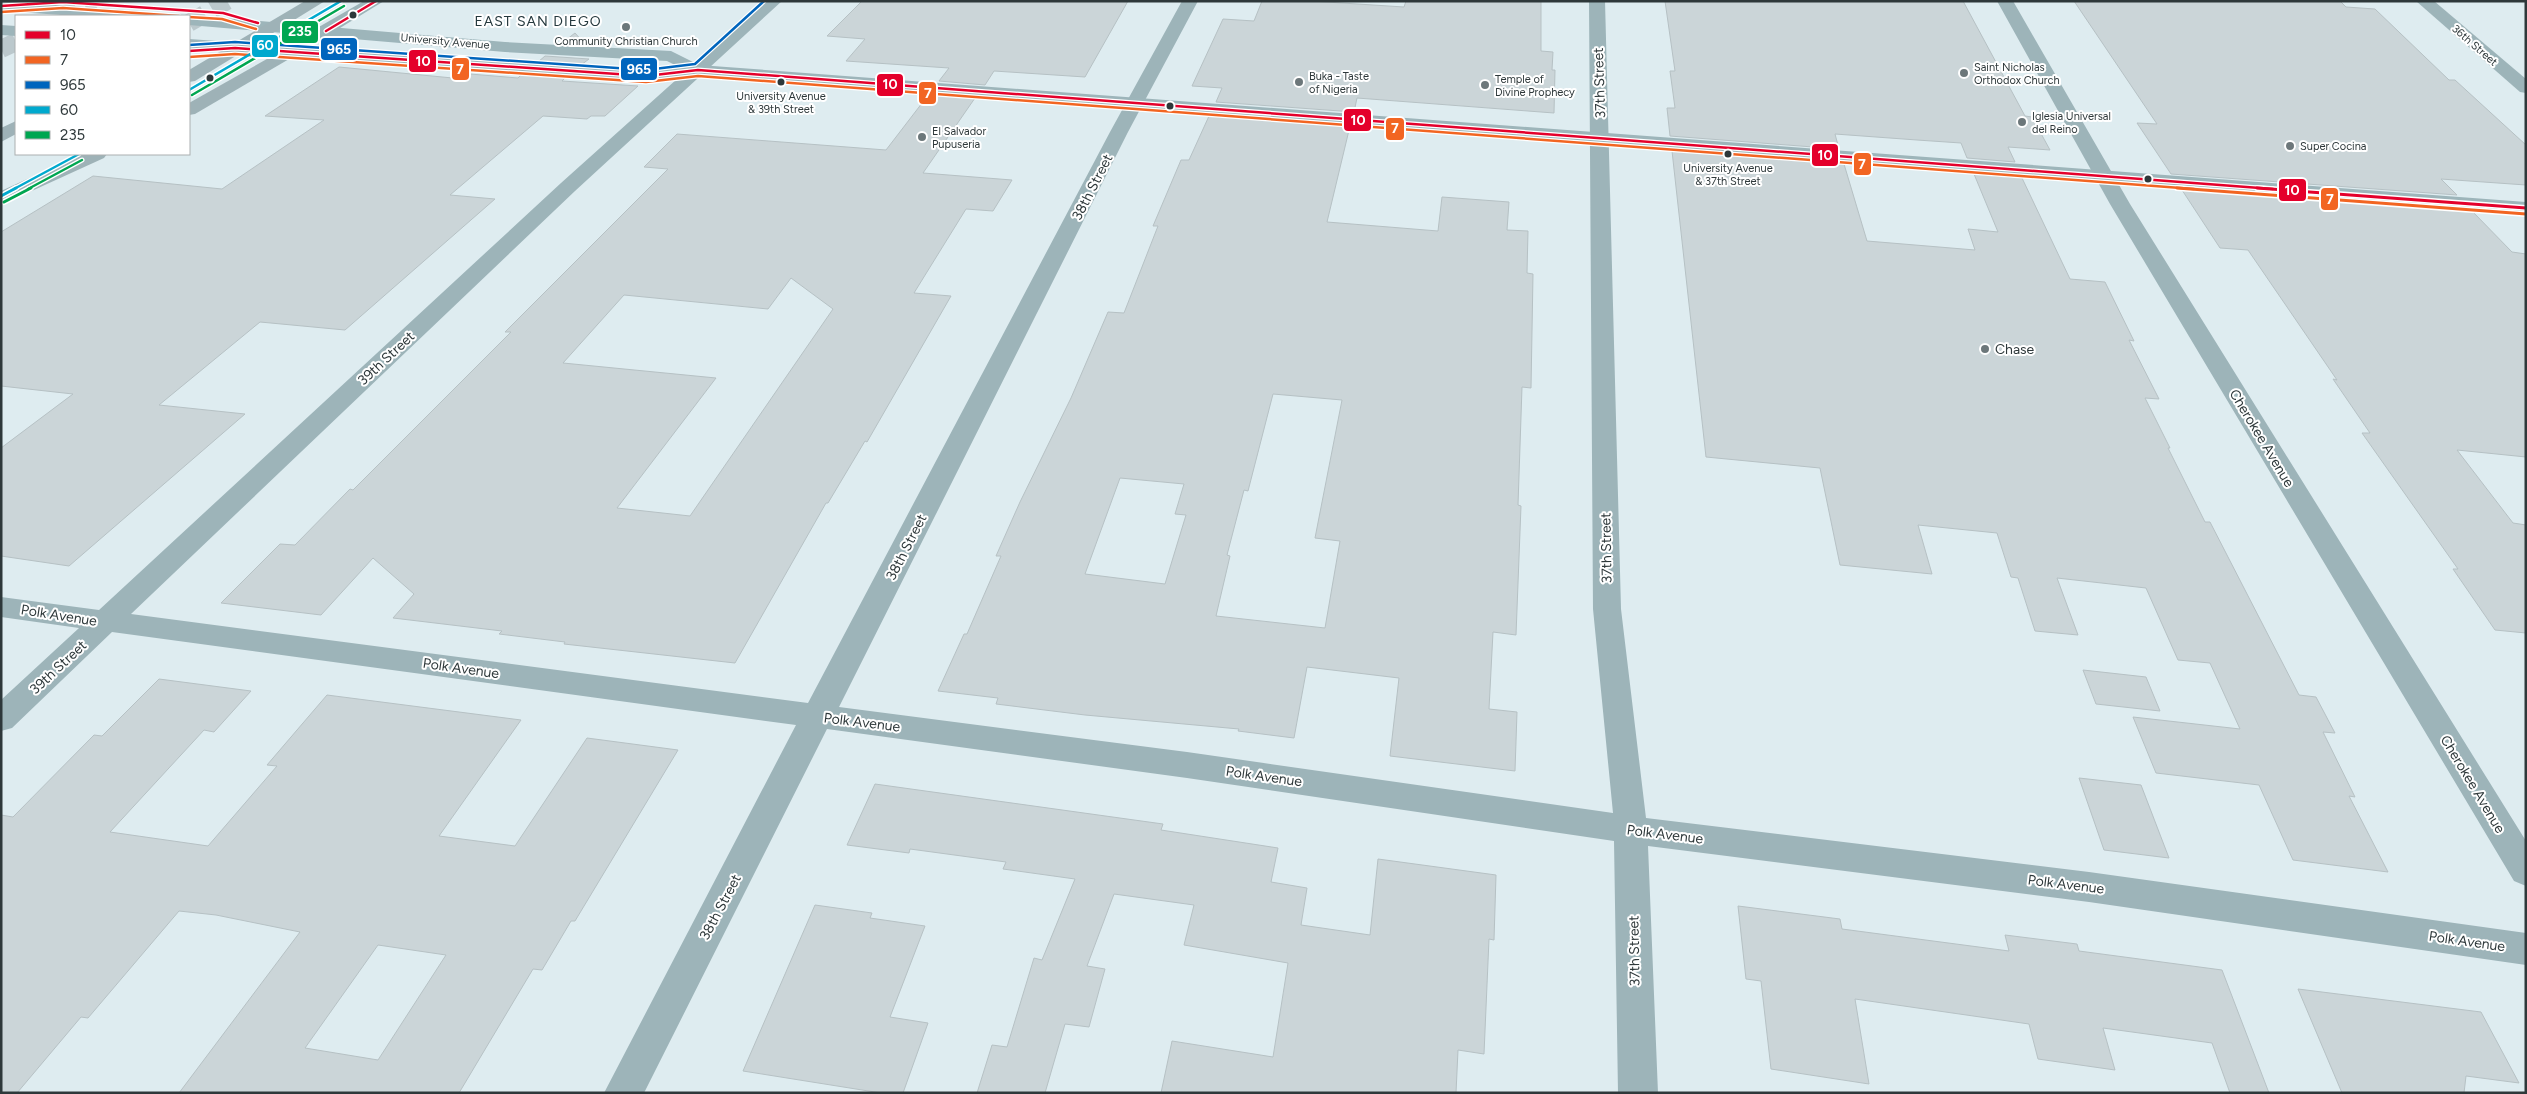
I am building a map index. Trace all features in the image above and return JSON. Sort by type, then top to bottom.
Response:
[{"type":"highway","points":[[1,5],[8,1]]},
{"type":"highway","points":[[190,76],[234,48],[317,1]]},
{"type":"highway","points":[[190,109],[290,51]]},
{"type":"highway","points":[[1,127],[15,120]]},
{"type":"highway","points":[[1,136],[15,127]]},
{"type":"highway","points":[[1,188],[59,155]]},
{"type":"highway","points":[[1,199],[95,155]]},
{"type":"main road","points":[[1,5],[127,15]]},
{"type":"main road","name":"University Avenue","points":[[190,20],[504,47],[671,56],[698,70]]},
{"type":"main road","points":[[1,30],[15,31]]},
{"type":"main road","name":"University Avenue","points":[[190,44],[646,76],[698,70],[2526,208]]},
{"type":"street","points":[[290,51],[376,1]]},
{"type":"street","name":"39th Street","points":[[1,719],[568,187],[774,1]]},
{"type":"street","name":"38th Street","points":[[623,1093],[1134,102],[1190,1]]},
{"type":"street","name":"37th Street","points":[[1597,1],[1601,137],[1607,609],[1631,830],[1638,1093]]},
{"type":"street","name":"Cherokee Avenue","points":[[2005,1],[2103,176],[2526,871]]},
{"type":"street","name":"36th Street","points":[[2424,1],[2526,88]]},
{"type":"street","name":"Polk Avenue","points":[[1,607],[1188,765],[1631,830],[2089,887],[2526,949]]},
{"type":"building","points":[[862,1],[1128,1],[1085,77],[994,71],[985,85],[939,81],[949,68],[846,61],[865,39],[827,36]]},
{"type":"building","points":[[1262,1],[1311,1],[1404,7],[1406,1],[1541,1],[1541,51],[1553,52],[1552,70],[1555,70],[1554,113],[1357,98],[1354,112],[1216,102],[1222,88],[1192,86],[1223,19],[1254,21]]},
{"type":"building","points":[[1665,1],[1963,1],[2025,116],[2032,117],[2050,150],[2008,147],[2015,162],[1967,158],[1961,143],[1835,134],[1839,149],[1670,136],[1667,108],[1675,108],[1670,71],[1675,71]]},
{"type":"building","points":[[2074,1],[2340,1],[2346,7],[2375,9],[2449,80],[2455,80],[2526,145],[2526,185],[2441,179],[2457,195],[2171,174],[2137,123],[2157,124]]},
{"type":"building","points":[[575,33],[585,44],[562,43]]},
{"type":"building","points":[[545,56],[589,59],[581,65],[538,62]]},
{"type":"building","points":[[339,67],[463,79],[470,74],[518,78],[522,74],[566,77],[562,81],[638,86],[605,116],[591,116],[587,119],[543,116],[450,195],[495,199],[345,330],[260,322],[159,405],[245,414],[69,566],[1,556],[1,448],[73,394],[1,386],[1,232],[93,176],[222,189],[324,120],[265,116]]},
{"type":"building","points":[[929,94],[975,98],[923,173],[1012,180],[993,211],[966,209],[914,293],[951,296],[867,442],[865,441],[828,503],[826,503],[735,663],[564,644],[565,642],[499,634],[502,631],[393,618],[414,594],[373,558],[321,615],[221,603],[280,544],[295,545],[350,489],[353,490],[511,332],[505,332],[668,169],[644,167],[677,134],[886,150]],"holes":[[[791,278],[833,309],[690,516],[617,508],[716,378],[563,363],[624,295],[768,309]]]},
{"type":"building","points":[[1209,116],[1350,126],[1327,222],[1438,231],[1442,197],[1509,202],[1507,230],[1528,231],[1527,273],[1533,274],[1531,388],[1522,387],[1518,505],[1521,506],[1516,635],[1493,632],[1489,709],[1517,712],[1515,771],[1390,756],[1399,678],[1307,667],[1294,738],[1238,731],[1239,729],[1085,715],[996,704],[998,698],[938,691],[964,634],[967,634],[1001,556],[996,556],[1071,398],[1108,312],[1124,313],[1158,226],[1153,226],[1181,160],[1189,160]],"holes":[[[1273,394],[1342,400],[1315,538],[1340,541],[1325,628],[1216,616],[1230,556],[1227,555],[1244,490],[1248,491]],[[1120,478],[1184,484],[1175,514],[1186,515],[1165,584],[1085,574]]]},
{"type":"building","points":[[1672,151],[1844,164],[1867,241],[1975,250],[1968,229],[1998,232],[1974,174],[2022,178],[2070,279],[2105,282],[2134,341],[2129,340],[2159,399],[2145,398],[2170,448],[2168,448],[2205,522],[2210,522],[2299,695],[2316,697],[2335,733],[2323,732],[2355,797],[2349,796],[2388,872],[2293,860],[2259,785],[2156,773],[2133,717],[2240,729],[2210,663],[2178,660],[2146,588],[2057,578],[2078,635],[2035,631],[2018,578],[2011,577],[1997,533],[1918,525],[1932,574],[1840,565],[1820,468],[1706,457]]},
{"type":"building","points":[[2182,190],[2473,212],[2512,252],[2526,254],[2526,457],[2457,450],[2513,523],[2526,525],[2526,633],[2495,630],[2453,569],[2458,569],[2362,433],[2370,433],[2333,379],[2337,380],[2248,250],[2220,248]]},
{"type":"building","points":[[2083,670],[2146,677],[2160,711],[2096,704]]},
{"type":"building","points":[[159,679],[251,691],[214,732],[204,730],[110,832],[208,846],[277,766],[267,765],[327,695],[521,720],[439,836],[515,846],[587,738],[678,750],[575,921],[571,921],[542,970],[533,969],[459,1093],[179,1093],[300,932],[216,915],[179,911],[88,1018],[81,1017],[17,1093],[1,1093],[1,815],[13,817],[94,735],[102,736]],"holes":[[[378,945],[446,955],[378,1060],[305,1048]]]},
{"type":"building","points":[[2079,778],[2141,785],[2169,858],[2104,850]]},
{"type":"building","points":[[875,784],[1163,824],[1161,830],[1278,848],[1271,882],[1307,888],[1301,925],[1370,935],[1378,859],[1496,875],[1494,940],[1489,939],[1484,1054],[1458,1050],[1456,1093],[1161,1093],[1172,1041],[1273,1057],[1288,963],[1184,945],[1194,905],[1114,894],[1087,966],[1105,969],[1089,1027],[1065,1024],[1045,1093],[977,1093],[992,1045],[1007,1047],[1034,958],[1042,960],[1075,879],[1003,869],[1006,862],[910,849],[909,853],[847,845]]},
{"type":"building","points":[[815,905],[872,913],[870,918],[925,926],[890,1017],[928,1023],[903,1093],[881,1093],[743,1071]]},
{"type":"building","points":[[1738,906],[1840,919],[1842,929],[2009,951],[2005,935],[2077,944],[2079,951],[2222,970],[2269,1093],[2230,1093],[2212,1043],[2103,1028],[2115,1070],[2038,1059],[2029,1024],[1855,999],[1869,1084],[1771,1069],[1761,981],[1746,979]]},
{"type":"building","points":[[2298,989],[2481,1012],[2519,1083],[2466,1076],[2464,1093],[2342,1093]]},
{"type":"tunnel","points":[[62,15],[94,1]]},
{"type":"tunnel","points":[[190,22],[227,1]]},
{"type":"tunnel","points":[[1,49],[15,42]]},
{"type":"transit line","name":"60","points":[[190,89],[341,1]]},
{"type":"transit line","name":"10","points":[[326,31],[376,1]]},
{"type":"transit line","name":"965","points":[[190,45],[235,42],[646,70],[695,64],[764,1]]},
{"type":"transit line","name":"10","points":[[1,6],[63,2],[223,13],[258,23]]},
{"type":"transit line","name":"235","points":[[192,95],[344,6]]},
{"type":"transit line","name":"7","points":[[1,12],[63,8],[164,15]]},
{"type":"transit line","name":"7","points":[[190,17],[222,19],[256,29]]},
{"type":"transit line","name":"10","points":[[190,51],[235,48],[646,76],[698,70],[2526,208]]},
{"type":"transit line","name":"7","points":[[190,57],[235,54],[646,82],[698,76],[2526,214]]},
{"type":"transit line","name":"60","points":[[1,196],[77,155]]},
{"type":"transit line","name":"235","points":[[4,202],[82,160]]},
{"type":"place","name":"Community Christian Church","points":[[626,27]]},
{"type":"place","name":"Saint Nicholas Orthodox Church","points":[[1964,73]]},
{"type":"place","name":"University Avenue & 39th Street","points":[[781,82]]},
{"type":"place","name":"Buka - Taste of Nigeria","points":[[1299,82]]},
{"type":"place","name":"Temple of Divine Prophecy","points":[[1485,85]]},
{"type":"place","name":"Iglesia Universal del Reino","points":[[2022,122]]},
{"type":"place","name":"El Salvador Pupuseria","points":[[922,137]]},
{"type":"place","name":"Super Cocina","points":[[2290,146]]},
{"type":"place","name":"University Avenue & 37th Street","points":[[1728,154]]},
{"type":"place","name":"Chase","points":[[1985,349]]},
{"type":"district","name":"EAST SAN DIEGO","points":[[538,21]]}]
